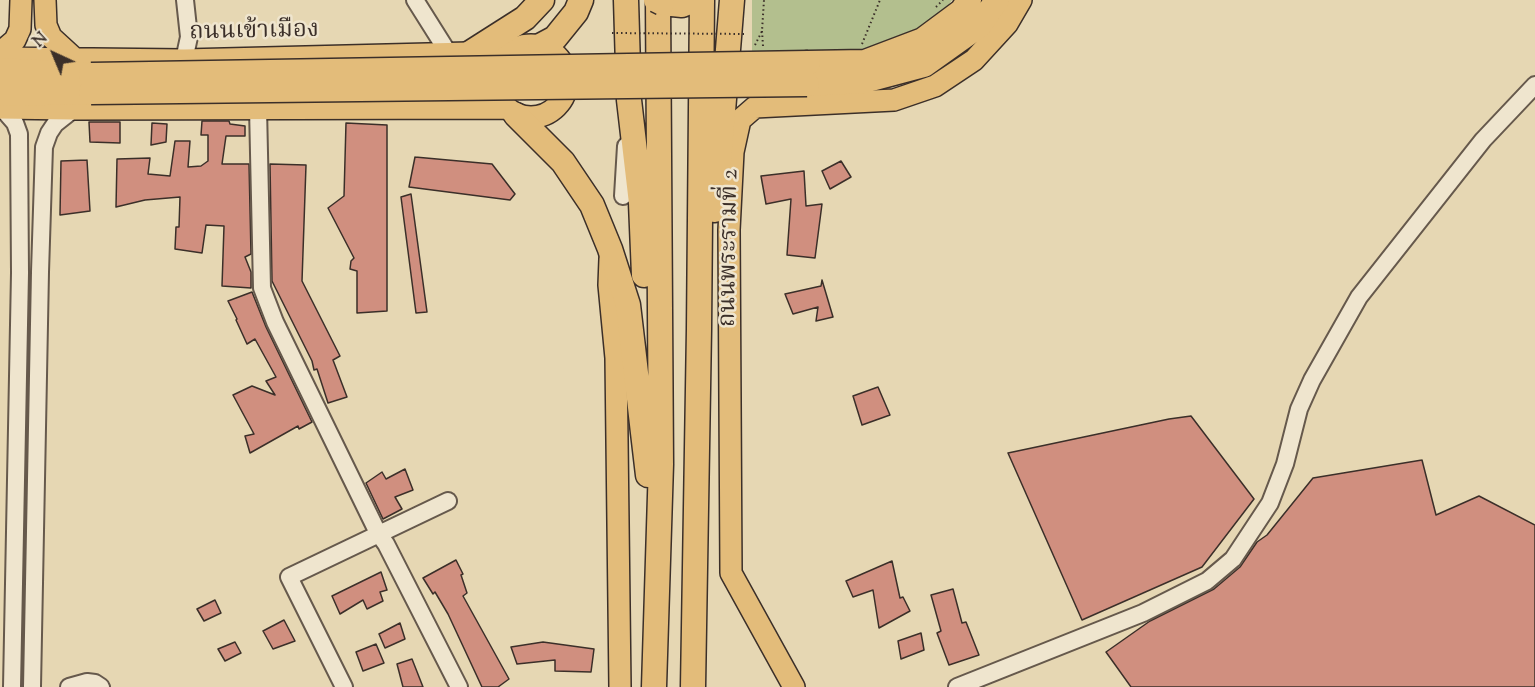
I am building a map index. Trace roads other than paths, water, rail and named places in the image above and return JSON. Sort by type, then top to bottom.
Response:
[{"type":"highway","points":[[460,53],[525,18],[542,0]]},
{"type":"highway","points":[[540,46],[555,38],[576,12],[581,0]]},
{"type":"highway","points":[[626,0],[629,94],[641,203],[645,288],[661,464]]},
{"type":"highway","points":[[657,0],[662,3],[682,5],[694,0]]},
{"type":"highway","points":[[654,687],[661,464],[657,0]]},
{"type":"highway","name":"ถนนพระรามที่ 2","points":[[693,687],[702,0]]},
{"type":"highway","points":[[699,329],[711,248],[732,0]]},
{"type":"highway","points":[[807,73],[865,62],[923,40],[962,11],[969,0]]},
{"type":"highway","points":[[0,70],[86,76],[807,73],[864,81],[924,65],[980,25],[997,0]]},
{"type":"highway","points":[[563,65],[627,63]]},
{"type":"highway","points":[[1,103],[86,76]]},
{"type":"highway","points":[[566,89],[629,94]]},
{"type":"highway","points":[[511,111],[563,162],[592,205],[610,249],[628,305],[658,561]]},
{"type":"highway","points":[[661,464],[695,463]]},
{"type":"highway","points":[[694,603],[705,672],[705,687]]},
{"type":"main road","points":[[0,56],[15,40],[20,29],[21,0]]},
{"type":"main road","points":[[45,0],[46,24],[51,37],[86,76]]},
{"type":"main road","name":"ถนนพระรามที่ 2","points":[[795,687],[731,573],[729,230],[733,152],[740,120],[755,107],[894,100],[935,86],[974,60],[1007,24],[1021,0]]},
{"type":"main road","name":"ถนนเข้าเมือง","points":[[0,56],[86,76],[184,60],[509,52],[521,46],[540,46]]},
{"type":"main road","points":[[1,103],[74,110],[258,108],[511,111],[529,118],[541,116],[553,110],[561,101],[566,89],[567,77],[563,65],[556,55],[540,46]]},
{"type":"main road","points":[[509,52],[502,59],[494,79],[495,90],[511,111]]},
{"type":"main road","points":[[610,249],[609,285],[616,358],[620,687]]},
{"type":"street","points":[[184,60],[189,38],[185,0]]},
{"type":"street","points":[[415,0],[460,53]]},
{"type":"street","points":[[957,687],[1143,614],[1207,581],[1233,559],[1270,503],[1285,464],[1299,409],[1312,380],[1359,297],[1483,140],[1535,85]]},
{"type":"street","points":[[623,196],[629,94]]},
{"type":"street","points":[[1,103],[15,123],[19,134],[20,273],[12,687]]},
{"type":"street","points":[[258,108],[262,288],[275,322],[378,533],[386,544],[459,687]]},
{"type":"street","points":[[32,687],[44,147],[49,133],[56,124],[74,110]]},
{"type":"street","points":[[20,273],[40,272]]},
{"type":"street","points":[[344,687],[289,577],[448,501]]},
{"type":"street","points":[[69,687],[87,682],[101,687]]}]
